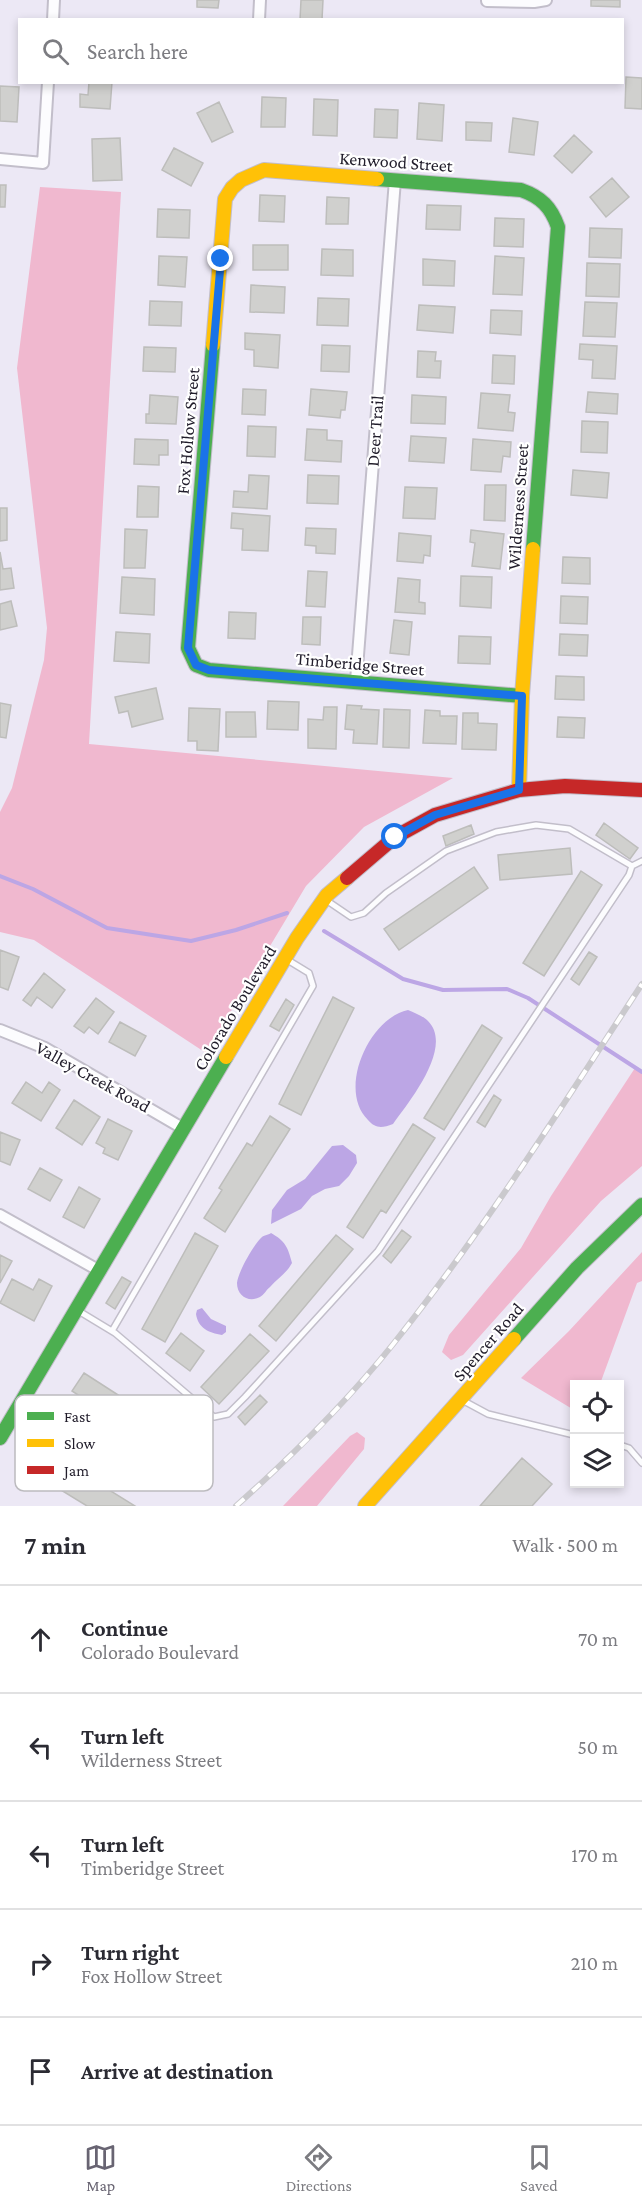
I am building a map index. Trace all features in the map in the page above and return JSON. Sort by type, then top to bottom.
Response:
[{"type":"street","points":[[53,18],[54,0]]},
{"type":"street","points":[[259,18],[261,0]]},
{"type":"street","points":[[487,1],[534,3],[546,0]]},
{"type":"street","points":[[0,159],[43,163],[48,84]]},
{"type":"street","name":"Kenwood Street","points":[[225,199],[238,180],[251,173],[264,170],[521,190],[544,200],[554,214],[558,227]]},
{"type":"street","name":"Deer Trail","points":[[356,681],[394,180]]},
{"type":"street","name":"Fox Hollow Street","points":[[196,665],[188,648],[225,199]]},
{"type":"street","name":"Wilderness Street","points":[[519,790],[522,696],[558,227]]},
{"type":"street","name":"Timberidge Street","points":[[196,665],[209,670],[522,696]]},
{"type":"street","name":"Colorado Boulevard","points":[[27,1395],[285,958],[325,899],[395,837],[435,815],[519,790],[566,786],[642,790]]},
{"type":"street","name":"Valley Creek Road","points":[[0,1030],[45,1048],[184,1129]]},
{"type":"street","name":"Spencer Road","points":[[371,1503],[577,1268],[642,1205]]},
{"type":"street","points":[[0,1215],[100,1271]]},
{"type":"street","name":"Colorado Boulevard","points":[[0,1438],[15,1414]]},
{"type":"lane","points":[[325,899],[351,916],[364,913],[386,893],[446,851],[496,832],[536,825],[569,829],[632,866]]},
{"type":"lane","points":[[213,1416],[228,1414],[245,1397],[378,1251],[629,875],[632,866],[642,861]]},
{"type":"lane","points":[[112,1331],[313,986],[309,974],[285,958]]},
{"type":"lane","points":[[77,1310],[112,1331],[188,1395]]},
{"type":"lane","points":[[461,1400],[488,1414],[570,1434]]},
{"type":"lane","points":[[624,1446],[629,1448],[642,1463]]},
{"type":"shaded area","points":[[40,187],[121,192],[89,744],[453,778],[364,827],[306,886],[206,1053],[34,940],[0,932],[0,812],[12,788],[44,660],[47,628],[17,368]]},
{"type":"shaded area","points":[[408,1010],[426,1019],[435,1032],[436,1045],[433,1059],[418,1089],[393,1124],[377,1126],[368,1120],[359,1107],[356,1091],[357,1074],[370,1040],[381,1026],[394,1016]]},
{"type":"shaded area","points":[[635,1068],[642,1072],[642,1166],[601,1201],[463,1355],[451,1360],[442,1352],[449,1335],[521,1248],[551,1196]]},
{"type":"shaded area","points":[[343,1145],[356,1155],[357,1163],[349,1176],[339,1186],[325,1189],[312,1196],[301,1209],[271,1224],[272,1210],[287,1190],[305,1179],[332,1146]]},
{"type":"shaded area","points":[[271,1233],[285,1245],[292,1263],[261,1296],[248,1299],[239,1292],[238,1278],[255,1246],[262,1237]]},
{"type":"shaded area","points":[[642,1252],[642,1281],[637,1283],[601,1380],[570,1380],[570,1408],[521,1378],[569,1331]]},
{"type":"shaded area","points":[[202,1308],[211,1319],[226,1326],[226,1332],[222,1335],[217,1334],[199,1323],[196,1314],[197,1310]]},
{"type":"shaded area","points":[[357,1432],[365,1438],[364,1449],[317,1506],[283,1506],[350,1436]]},
{"type":"building","points":[[197,0],[219,0],[218,8],[197,7]]},
{"type":"building","points":[[301,0],[323,0],[322,18],[300,18]]},
{"type":"building","points":[[591,0],[620,0],[620,7],[591,6]]},
{"type":"building","points":[[626,77],[642,78],[642,109],[625,108]]},
{"type":"building","points":[[89,84],[112,84],[110,109],[80,107],[80,94],[88,95]]},
{"type":"building","points":[[0,86],[19,87],[17,122],[0,121]]},
{"type":"building","points":[[262,97],[286,98],[285,127],[261,127]]},
{"type":"building","points":[[314,99],[338,100],[337,136],[313,135]]},
{"type":"building","points":[[219,102],[233,132],[212,142],[197,113]]},
{"type":"building","points":[[419,103],[444,105],[442,141],[417,139]]},
{"type":"building","points":[[375,109],[398,110],[397,138],[374,137]]},
{"type":"building","points":[[513,118],[538,122],[534,155],[509,152]]},
{"type":"building","points":[[466,122],[492,123],[491,141],[466,140]]},
{"type":"building","points":[[574,135],[592,152],[572,173],[554,156]]},
{"type":"building","points":[[120,138],[122,180],[93,181],[92,139]]},
{"type":"building","points":[[174,148],[203,163],[191,186],[162,170]]},
{"type":"building","points":[[612,178],[629,197],[606,217],[590,197]]},
{"type":"building","points":[[0,185],[6,185],[5,207],[0,207]]},
{"type":"building","points":[[260,195],[285,196],[284,222],[259,221]]},
{"type":"building","points":[[327,197],[349,198],[348,224],[326,224]]},
{"type":"building","points":[[427,205],[461,206],[460,230],[426,229]]},
{"type":"building","points":[[158,209],[190,210],[189,238],[157,237]]},
{"type":"building","points":[[495,218],[524,219],[523,247],[494,246]]},
{"type":"building","points":[[590,228],[622,229],[621,258],[589,257]]},
{"type":"building","points":[[253,245],[288,245],[288,270],[253,270]]},
{"type":"building","points":[[322,249],[353,250],[353,276],[321,275]]},
{"type":"building","points":[[159,256],[187,257],[185,287],[158,285]]},
{"type":"building","points":[[495,256],[524,258],[522,295],[493,294]]},
{"type":"building","points":[[423,259],[455,261],[454,286],[423,285]]},
{"type":"building","points":[[587,263],[620,264],[619,297],[586,296]]},
{"type":"building","points":[[251,285],[285,287],[284,313],[250,312]]},
{"type":"building","points":[[318,298],[349,299],[348,326],[317,325]]},
{"type":"building","points":[[150,301],[182,302],[181,326],[149,325]]},
{"type":"building","points":[[585,302],[617,303],[615,337],[583,336]]},
{"type":"building","points":[[419,305],[455,307],[453,333],[417,330]]},
{"type":"building","points":[[491,310],[522,311],[521,335],[490,333]]},
{"type":"building","points":[[245,333],[280,335],[278,368],[254,366],[254,350],[245,349]]},
{"type":"building","points":[[580,344],[617,346],[615,379],[592,378],[593,360],[579,359]]},
{"type":"building","points":[[322,345],[350,346],[349,372],[321,371]]},
{"type":"building","points":[[144,347],[176,348],[175,372],[143,371]]},
{"type":"building","points":[[418,351],[436,352],[435,361],[441,361],[440,378],[417,377]]},
{"type":"building","points":[[493,355],[515,356],[514,384],[492,383]]},
{"type":"building","points":[[243,389],[266,390],[265,415],[242,414]]},
{"type":"building","points":[[311,389],[347,392],[345,410],[341,410],[340,418],[309,415]]},
{"type":"building","points":[[588,392],[618,394],[617,414],[586,412]]},
{"type":"building","points":[[481,393],[510,395],[508,412],[515,413],[513,431],[478,428]]},
{"type":"building","points":[[150,395],[178,397],[176,424],[146,423]]},
{"type":"building","points":[[412,395],[446,397],[445,424],[411,423]]},
{"type":"building","points":[[582,421],[608,422],[607,453],[581,452]]},
{"type":"building","points":[[248,426],[276,427],[275,457],[247,456]]},
{"type":"building","points":[[307,429],[327,430],[327,440],[342,441],[341,462],[305,460]]},
{"type":"building","points":[[411,436],[446,438],[444,463],[409,461]]},
{"type":"building","points":[[135,439],[168,440],[168,455],[159,455],[159,465],[134,464]]},
{"type":"building","points":[[473,439],[511,442],[510,457],[503,456],[501,472],[471,470]]},
{"type":"building","points":[[573,470],[609,473],[607,498],[571,495]]},
{"type":"building","points":[[249,475],[269,476],[267,509],[233,507],[234,491],[248,492]]},
{"type":"building","points":[[308,475],[339,476],[338,504],[307,503]]},
{"type":"building","points":[[485,485],[506,485],[505,521],[484,520]]},
{"type":"building","points":[[138,486],[159,487],[158,517],[137,517]]},
{"type":"building","points":[[405,487],[437,488],[435,519],[403,518]]},
{"type":"building","points":[[0,508],[7,508],[7,540],[0,541]]},
{"type":"building","points":[[232,513],[270,516],[268,551],[242,550],[243,529],[231,528]]},
{"type":"building","points":[[306,528],[336,529],[335,554],[316,553],[316,546],[305,545]]},
{"type":"building","points":[[125,529],[147,530],[145,568],[124,568]]},
{"type":"building","points":[[471,530],[504,534],[500,569],[472,566],[475,543],[470,542]]},
{"type":"building","points":[[399,533],[431,536],[430,556],[424,555],[423,563],[397,561]]},
{"type":"building","points":[[0,552],[3,569],[11,568],[14,588],[0,590]]},
{"type":"building","points":[[563,557],[590,558],[590,584],[562,583]]},
{"type":"building","points":[[308,571],[327,572],[325,607],[306,606]]},
{"type":"building","points":[[461,576],[492,577],[491,608],[460,606]]},
{"type":"building","points":[[122,577],[155,579],[154,615],[120,613]]},
{"type":"building","points":[[398,578],[420,580],[419,602],[425,603],[425,614],[395,612]]},
{"type":"building","points":[[561,596],[588,597],[587,624],[560,623]]},
{"type":"building","points":[[11,601],[17,626],[0,630],[0,604]]},
{"type":"building","points":[[229,612],[256,613],[255,639],[228,638]]},
{"type":"building","points":[[303,617],[321,617],[320,645],[302,644]]},
{"type":"building","points":[[394,620],[412,622],[409,655],[390,653]]},
{"type":"building","points":[[116,632],[150,634],[149,663],[114,661]]},
{"type":"building","points":[[560,634],[588,635],[587,656],[559,655]]},
{"type":"building","points":[[459,636],[491,637],[490,664],[458,663]]},
{"type":"building","points":[[556,676],[584,677],[584,700],[555,699]]},
{"type":"building","points":[[156,688],[163,719],[132,727],[128,711],[119,713],[115,697]]},
{"type":"building","points":[[268,701],[299,702],[298,730],[267,729]]},
{"type":"building","points":[[0,703],[11,705],[6,738],[0,737]]},
{"type":"building","points":[[347,705],[379,710],[377,744],[353,743],[354,730],[345,729]]},
{"type":"building","points":[[324,707],[337,707],[336,749],[308,748],[308,719],[323,720]]},
{"type":"building","points":[[189,708],[220,709],[218,751],[197,750],[197,741],[188,741]]},
{"type":"building","points":[[384,709],[410,710],[409,748],[383,747]]},
{"type":"building","points":[[425,710],[440,711],[440,716],[457,716],[456,744],[423,743]]},
{"type":"building","points":[[226,712],[255,712],[256,737],[226,737]]},
{"type":"building","points":[[463,713],[478,713],[478,723],[497,724],[496,750],[462,749]]},
{"type":"building","points":[[558,717],[585,718],[584,738],[557,737]]},
{"type":"building","points":[[604,823],[638,848],[630,859],[596,835]]},
{"type":"building","points":[[471,825],[474,834],[446,846],[443,836]]},
{"type":"building","points":[[570,848],[572,874],[500,880],[498,855]]},
{"type":"building","points":[[474,867],[488,888],[399,950],[384,929]]},
{"type":"building","points":[[581,871],[602,885],[544,976],[523,963]]},
{"type":"building","points":[[0,950],[19,957],[8,990],[0,987]]},
{"type":"building","points":[[589,952],[597,957],[579,985],[571,979]]},
{"type":"building","points":[[44,973],[65,990],[52,1008],[37,997],[31,1006],[23,1000]]},
{"type":"building","points":[[333,997],[354,1008],[301,1115],[279,1104]]},
{"type":"building","points":[[96,998],[114,1012],[98,1034],[89,1027],[84,1033],[74,1026]]},
{"type":"building","points":[[286,999],[294,1005],[279,1031],[270,1026]]},
{"type":"building","points":[[120,1022],[146,1036],[135,1056],[109,1042]]},
{"type":"building","points":[[482,1025],[502,1038],[444,1130],[424,1118]]},
{"type":"building","points":[[26,1082],[42,1093],[49,1082],[60,1090],[41,1121],[12,1103]]},
{"type":"building","points":[[494,1095],[501,1100],[485,1127],[477,1122]]},
{"type":"building","points":[[74,1100],[100,1117],[82,1145],[56,1128]]},
{"type":"building","points":[[270,1116],[290,1129],[225,1232],[204,1218],[222,1190],[219,1188],[247,1143],[252,1146]]},
{"type":"building","points":[[108,1119],[132,1131],[118,1160],[103,1153],[105,1148],[96,1143]]},
{"type":"building","points":[[413,1124],[435,1138],[386,1213],[381,1210],[363,1238],[347,1227]]},
{"type":"building","points":[[0,1132],[20,1140],[10,1165],[0,1161]]},
{"type":"building","points":[[40,1168],[62,1180],[50,1201],[28,1189]]},
{"type":"building","points":[[79,1187],[100,1199],[84,1228],[63,1217]]},
{"type":"building","points":[[402,1230],[411,1237],[391,1263],[383,1256]]},
{"type":"building","points":[[195,1233],[218,1246],[165,1342],[142,1329]]},
{"type":"building","points":[[336,1235],[353,1249],[276,1341],[259,1326]]},
{"type":"building","points":[[0,1255],[12,1261],[0,1283]]},
{"type":"building","points":[[122,1277],[131,1282],[115,1309],[106,1303]]},
{"type":"building","points":[[12,1279],[33,1290],[39,1279],[52,1286],[34,1321],[0,1303]]},
{"type":"building","points":[[181,1333],[204,1351],[190,1371],[166,1353]]},
{"type":"building","points":[[250,1334],[269,1351],[219,1404],[213,1398],[213,1395],[209,1395],[201,1387]]},
{"type":"building","points":[[84,1373],[118,1395],[78,1395],[72,1391]]},
{"type":"building","points":[[260,1395],[267,1402],[245,1425],[238,1417]]},
{"type":"building","points":[[522,1458],[552,1484],[532,1506],[480,1506]]},
{"type":"building","points":[[63,1491],[111,1491],[135,1506],[87,1506]]},
{"type":"waterway","points":[[0,876],[33,889],[107,928],[191,941],[236,930],[287,913]]},
{"type":"waterway","points":[[324,931],[403,979],[443,990],[507,989],[528,998],[642,1072]]},
{"type":"railway","points":[[236,1506],[318,1428],[394,1343],[428,1300],[552,1121],[642,984]]},
{"type":"traffic: fast","points":[[377,179],[521,190],[544,204],[558,227],[533,549]]},
{"type":"traffic: fast","points":[[213,345],[188,648],[196,665],[209,670],[522,696]]},
{"type":"traffic: fast","points":[[26,1395],[226,1057]]},
{"type":"traffic: fast","points":[[514,1339],[577,1268],[642,1205]]},
{"type":"traffic: fast","points":[[0,1438],[15,1413]]},
{"type":"traffic: slow","points":[[213,345],[225,199],[232,188],[241,180],[264,170],[377,179]]},
{"type":"traffic: slow","points":[[519,790],[522,696],[533,549]]},
{"type":"traffic: slow","points":[[226,1057],[297,938],[327,895],[347,878]]},
{"type":"traffic: slow","points":[[365,1506],[514,1339]]},
{"type":"traffic: jam","points":[[347,878],[395,837],[435,815],[519,790],[565,786],[642,790]]},
{"type":"route","points":[[221,259],[188,648],[196,665],[209,670],[522,696],[519,790],[435,815],[395,837]]}]
